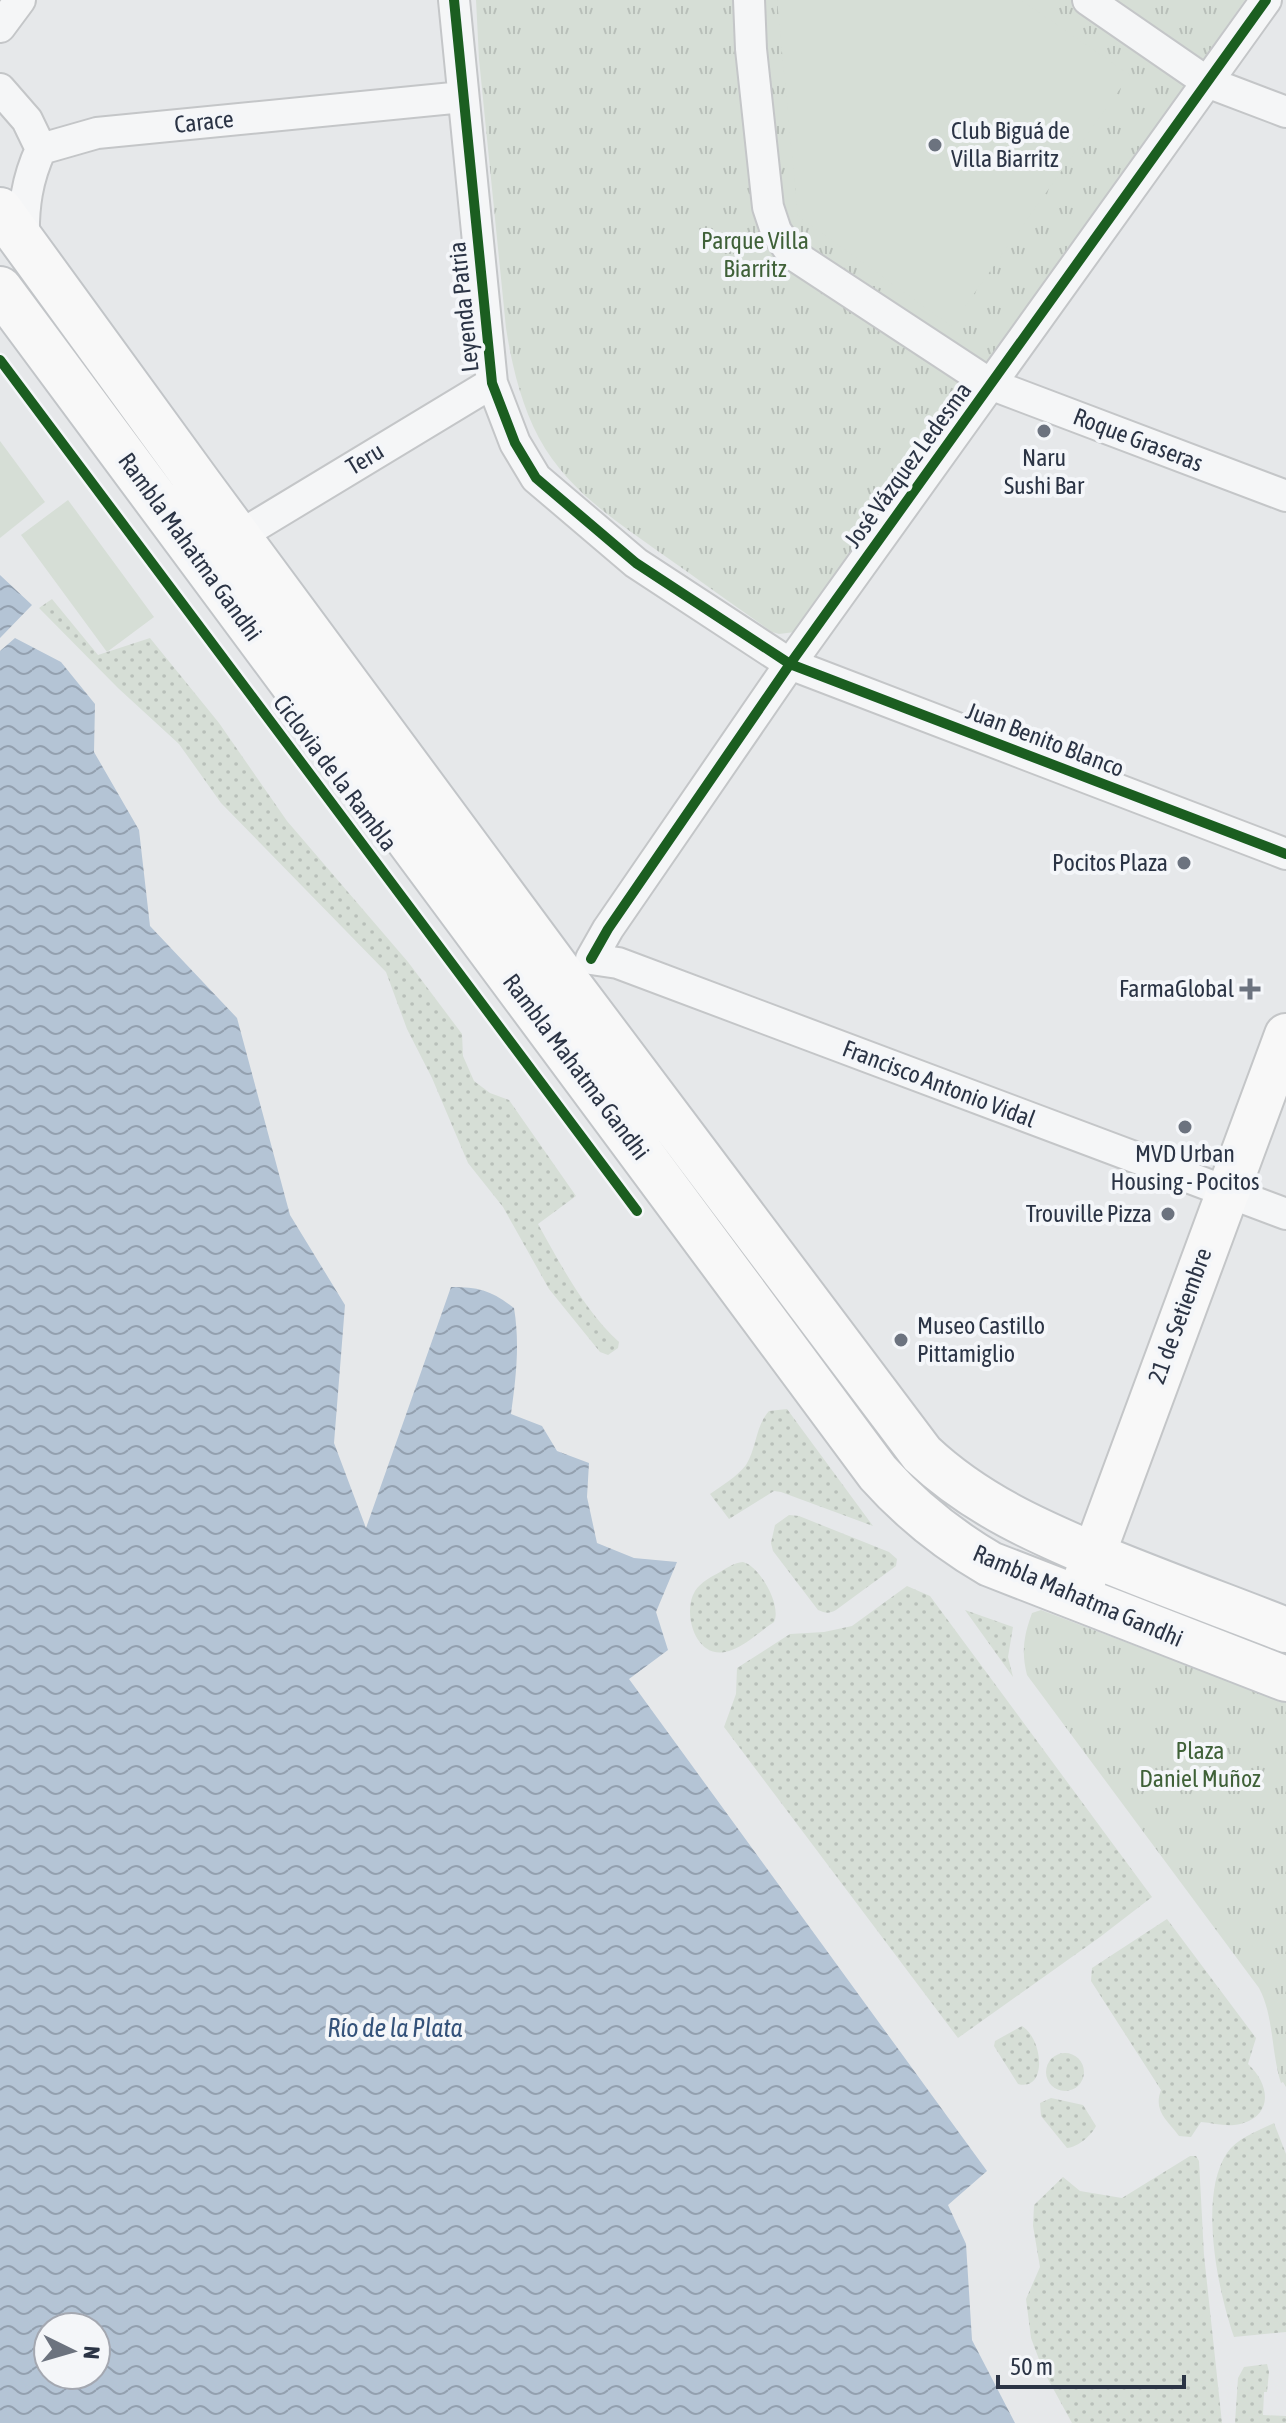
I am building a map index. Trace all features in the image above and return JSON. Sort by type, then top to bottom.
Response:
[{"type":"main road","name":"Rambla Mahatma Gandhi","points":[[12,225],[239,536],[576,967],[922,1454],[996,1510],[1092,1554],[1286,1630]]},
{"type":"main road","name":"Rambla Mahatma Gandhi","points":[[0,289],[878,1473],[910,1507],[950,1540],[990,1564],[1286,1679]]},
{"type":"main road","points":[[312,712],[370,755],[529,966],[536,972],[549,975],[576,967]]},
{"type":"main road","points":[[1199,1646],[1258,1647],[1286,1656]]},
{"type":"street","points":[[0,27],[20,0]]},
{"type":"street","name":"Leyenda Patria","points":[[454,0],[492,383],[515,443],[536,478],[636,563],[790,664]]},
{"type":"street","name":"Roque Graseras","points":[[749,0],[751,49],[768,207],[776,231],[792,254],[990,384],[1286,496]]},
{"type":"street","points":[[1088,0],[1207,82],[1286,112]]},
{"type":"street","name":"José Vázquez Ledesma","points":[[576,967],[608,929],[790,664],[1266,0]]},
{"type":"street","points":[[0,89],[27,120],[41,149],[23,209],[12,225]]},
{"type":"street","name":"Carace","points":[[41,149],[97,133],[463,97]]},
{"type":"street","name":"Teru","points":[[239,536],[492,383]]},
{"type":"street","name":"Juan Benito Blanco","points":[[790,664],[1286,854]]},
{"type":"street","name":"Francisco Antonio Vidal","points":[[576,967],[618,963],[1286,1214]]},
{"type":"street","name":"21 de Setiembre","points":[[1078,1599],[1092,1554],[1286,1035]]},
{"type":"green space","name":"Parque Villa Biarritz","points":[[476,0],[1245,0],[1024,315],[795,632],[779,634],[772,632],[594,503],[550,457],[539,438],[518,384],[506,328]]},
{"type":"green space","name":"Club Biguá de Villa Biarritz","points":[[777,0],[1021,0],[1130,75],[951,326],[798,216]]},
{"type":"green space","points":[[0,441],[45,502],[0,538]]},
{"type":"green space","points":[[68,500],[154,617],[107,652],[21,535]]},
{"type":"green space","points":[[52,599],[98,655],[150,638],[219,723],[287,821],[408,962],[462,1034],[463,1056],[474,1081],[490,1093],[509,1100],[576,1196],[538,1224],[584,1301],[619,1342],[618,1348],[608,1355],[600,1352],[549,1289],[503,1207],[468,1163],[432,1078],[407,1029],[386,972],[221,803],[179,744],[39,608]]},
{"type":"green space","points":[[787,1409],[873,1526],[774,1491],[729,1519],[710,1494],[746,1465],[769,1411]]},
{"type":"green space","points":[[789,1515],[799,1516],[889,1552],[897,1559],[896,1566],[836,1610],[827,1613],[818,1610],[773,1551],[771,1543],[775,1525]]},
{"type":"green space","points":[[743,1562],[756,1571],[768,1588],[775,1606],[774,1622],[738,1647],[715,1652],[706,1648],[694,1632],[691,1600],[706,1580]]},
{"type":"green space","points":[[907,1586],[930,1596],[1152,1897],[958,2038],[724,1727],[736,1694],[737,1668],[790,1634],[852,1626]]},
{"type":"green space","points":[[965,1610],[1013,1627],[1008,1657],[1013,1677]]},
{"type":"green space","name":"Plaza Daniel Muñoz","points":[[1041,1610],[1286,1703],[1286,2087],[1281,2083],[1267,2010],[1259,1988],[1027,1675],[1025,1636],[1032,1613]]},
{"type":"green space","points":[[1167,1919],[1256,2038],[1248,2064],[1265,2092],[1262,2110],[1256,2117],[1234,2125],[1201,2122],[1191,2137],[1179,2136],[1162,2115],[1159,2104],[1161,2090],[1091,1981],[1092,1968]]},
{"type":"green space","points":[[1022,2026],[1035,2042],[1039,2063],[1034,2080],[1027,2084],[1018,2084],[994,2046],[995,2041]]},
{"type":"green space","points":[[1065,2053],[1078,2059],[1084,2072],[1078,2085],[1065,2091],[1052,2085],[1046,2072],[1052,2059]]},
{"type":"green space","points":[[1051,2098],[1083,2105],[1096,2126],[1088,2137],[1067,2148],[1041,2116],[1040,2103]]},
{"type":"green space","points":[[1274,2123],[1286,2154],[1286,2332],[1234,2337],[1222,2295],[1214,2244],[1212,2218],[1218,2171],[1236,2143]]},
{"type":"green space","points":[[1190,2156],[1196,2156],[1199,2161],[1204,2255],[1222,2423],[1072,2423],[1043,2370],[1031,2338],[1026,2299],[1040,2267],[1033,2226],[1034,2205],[1063,2177],[1080,2191],[1122,2198]]},
{"type":"green space","points":[[1267,2364],[1269,2372],[1263,2415],[1286,2416],[1286,2423],[1235,2423],[1238,2378],[1244,2367]]},
{"type":"water","points":[[0,575],[32,605],[0,638]]},
{"type":"water","name":"Río de la Plata","points":[[15,638],[61,662],[95,704],[94,752],[139,830],[150,926],[237,1018],[290,1215],[345,1305],[334,1443],[366,1528],[451,1287],[492,1294],[514,1308],[517,1348],[511,1414],[542,1426],[557,1451],[589,1463],[587,1497],[597,1543],[634,1558],[677,1562],[656,1612],[668,1650],[629,1679],[987,2171],[948,2205],[966,2244],[972,2340],[1015,2423],[0,2423],[0,651]]},
{"type":"cycle path","points":[[454,0],[492,383],[515,443],[536,478],[636,563],[790,664],[1286,854]]},
{"type":"cycle path","points":[[591,959],[608,929],[790,664],[1266,0]]},
{"type":"cycle path","name":"Ciclovia de la Rambla","points":[[0,360],[637,1211]]},
{"type":"place","name":"Club Biguá de Villa Biarritz","points":[[935,145]]},
{"type":"place","name":"Naru Sushi Bar","points":[[1044,431]]},
{"type":"place","name":"Pocitos Plaza","points":[[1184,863]]},
{"type":"place","name":"FarmaGlobal","points":[[1250,989]]},
{"type":"place","name":"MVD Urban Housing - Pocitos","points":[[1185,1127]]},
{"type":"place","name":"Trouville Pizza","points":[[1168,1214]]},
{"type":"place","name":"Museo Castillo Pittamiglio","points":[[901,1340]]}]
